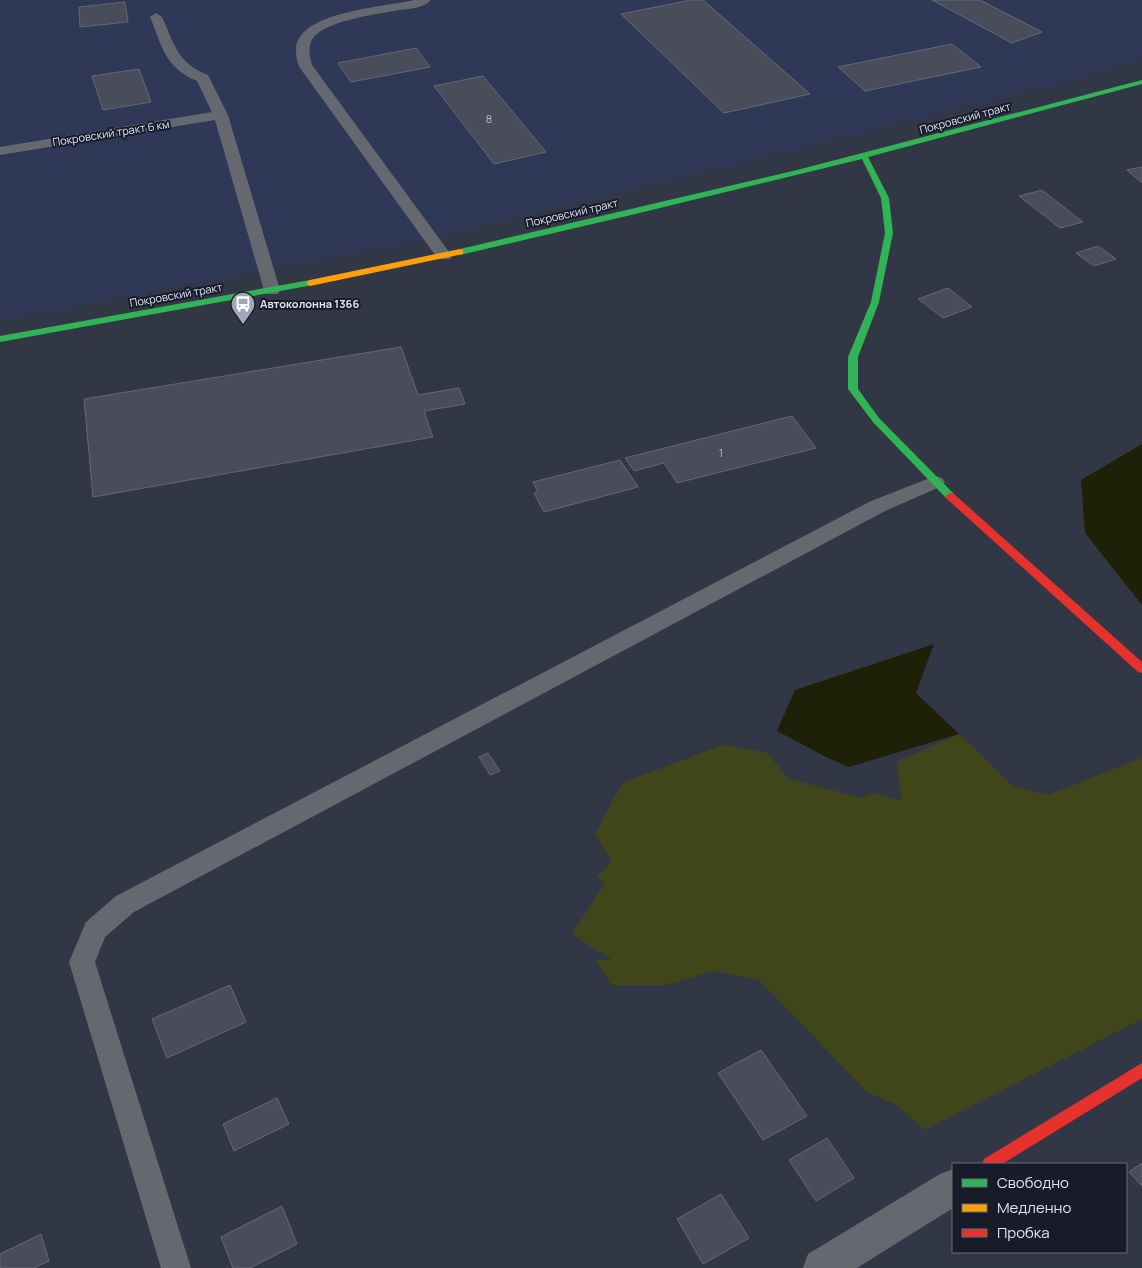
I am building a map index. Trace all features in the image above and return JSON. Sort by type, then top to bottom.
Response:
[{"type":"main road","name":"Покровский тракт","points":[[0,339],[272,290],[444,256],[864,158],[1142,82]]},
{"type":"main road","points":[[864,158],[885,198],[889,233],[875,302],[854,357],[853,389],[876,420],[935,482],[1142,669]]},
{"type":"main road","points":[[991,1163],[1142,1070]]},
{"type":"street","points":[[822,1268],[952,1188]]},
{"type":"lane","points":[[425,0],[415,4],[341,18],[319,26],[306,37],[302,50],[305,64],[444,256]]},
{"type":"lane","points":[[156,17],[176,62],[190,73],[203,78],[221,115],[272,290]]},
{"type":"lane","name":"Покровский тракт 6 км","points":[[0,151],[221,115]]},
{"type":"lane","points":[[176,1268],[82,962],[95,930],[125,904],[878,506],[935,482]]},
{"type":"shaded area","points":[[0,0],[1142,0],[1142,58],[1091,75],[436,237],[0,320]]},
{"type":"shaded area","points":[[1142,444],[1142,605],[1085,533],[1081,480]]},
{"type":"shaded area","points":[[934,644],[916,693],[959,734],[849,767],[777,731],[795,690]]},
{"type":"green space","points":[[959,734],[1013,786],[1047,795],[1142,758],[1142,1019],[924,1130],[897,1105],[867,1092],[759,980],[713,971],[665,985],[611,985],[596,960],[612,960],[572,934],[605,883],[597,877],[612,861],[595,834],[622,783],[722,745],[768,753],[787,778],[861,798],[873,793],[901,801],[897,762]]},
{"type":"building","points":[[691,0],[703,0],[810,94],[724,113],[621,14]]},
{"type":"building","points":[[932,0],[980,0],[1042,32],[1012,43]]},
{"type":"building","points":[[125,2],[128,22],[80,27],[79,7]]},
{"type":"building","points":[[952,44],[981,67],[865,91],[838,67]]},
{"type":"building","points":[[416,48],[430,67],[351,82],[338,63]]},
{"type":"building","points":[[139,69],[151,102],[103,110],[92,76]]},
{"type":"building","points":[[483,76],[546,152],[494,164],[434,86]]},
{"type":"building","points":[[1142,167],[1142,183],[1127,170]]},
{"type":"building","points":[[1042,190],[1083,222],[1060,228],[1019,196]]},
{"type":"building","points":[[1098,246],[1116,259],[1094,266],[1076,253]]},
{"type":"building","points":[[948,288],[972,307],[943,318],[918,299]]},
{"type":"building","points":[[401,347],[418,395],[459,388],[465,404],[424,411],[433,437],[93,497],[84,399]]},
{"type":"building","points":[[792,416],[816,448],[677,483],[664,463],[634,471],[625,458]]},
{"type":"building","points":[[620,460],[638,487],[544,512],[534,493],[538,492],[533,482]]},
{"type":"building","points":[[488,753],[500,771],[490,775],[479,757]]},
{"type":"building","points":[[230,985],[246,1022],[167,1058],[152,1019]]},
{"type":"building","points":[[761,1050],[807,1116],[763,1140],[718,1073]]},
{"type":"building","points":[[277,1098],[289,1124],[234,1151],[223,1124]]},
{"type":"building","points":[[827,1138],[854,1178],[816,1201],[789,1160]]},
{"type":"building","points":[[1142,1163],[1142,1186],[1129,1172]]},
{"type":"building","points":[[721,1194],[749,1238],[703,1264],[677,1219]]},
{"type":"building","points":[[282,1206],[297,1244],[250,1268],[233,1268],[221,1237]]},
{"type":"building","points":[[41,1234],[49,1261],[34,1268],[0,1268],[0,1254]]},
{"type":"traffic: fast","points":[[460,252],[802,172],[1142,82]]},
{"type":"traffic: fast","points":[[865,158],[885,198],[889,233],[875,302],[853,357],[853,389],[876,420],[950,496]]},
{"type":"traffic: fast","points":[[0,339],[310,283]]},
{"type":"traffic: slow","points":[[310,283],[460,252]]},
{"type":"traffic: jam","points":[[950,496],[1142,669]]},
{"type":"traffic: jam","points":[[991,1163],[1142,1070]]},
{"type":"place","name":"Автоколонна 1366","points":[[243,325]]}]
